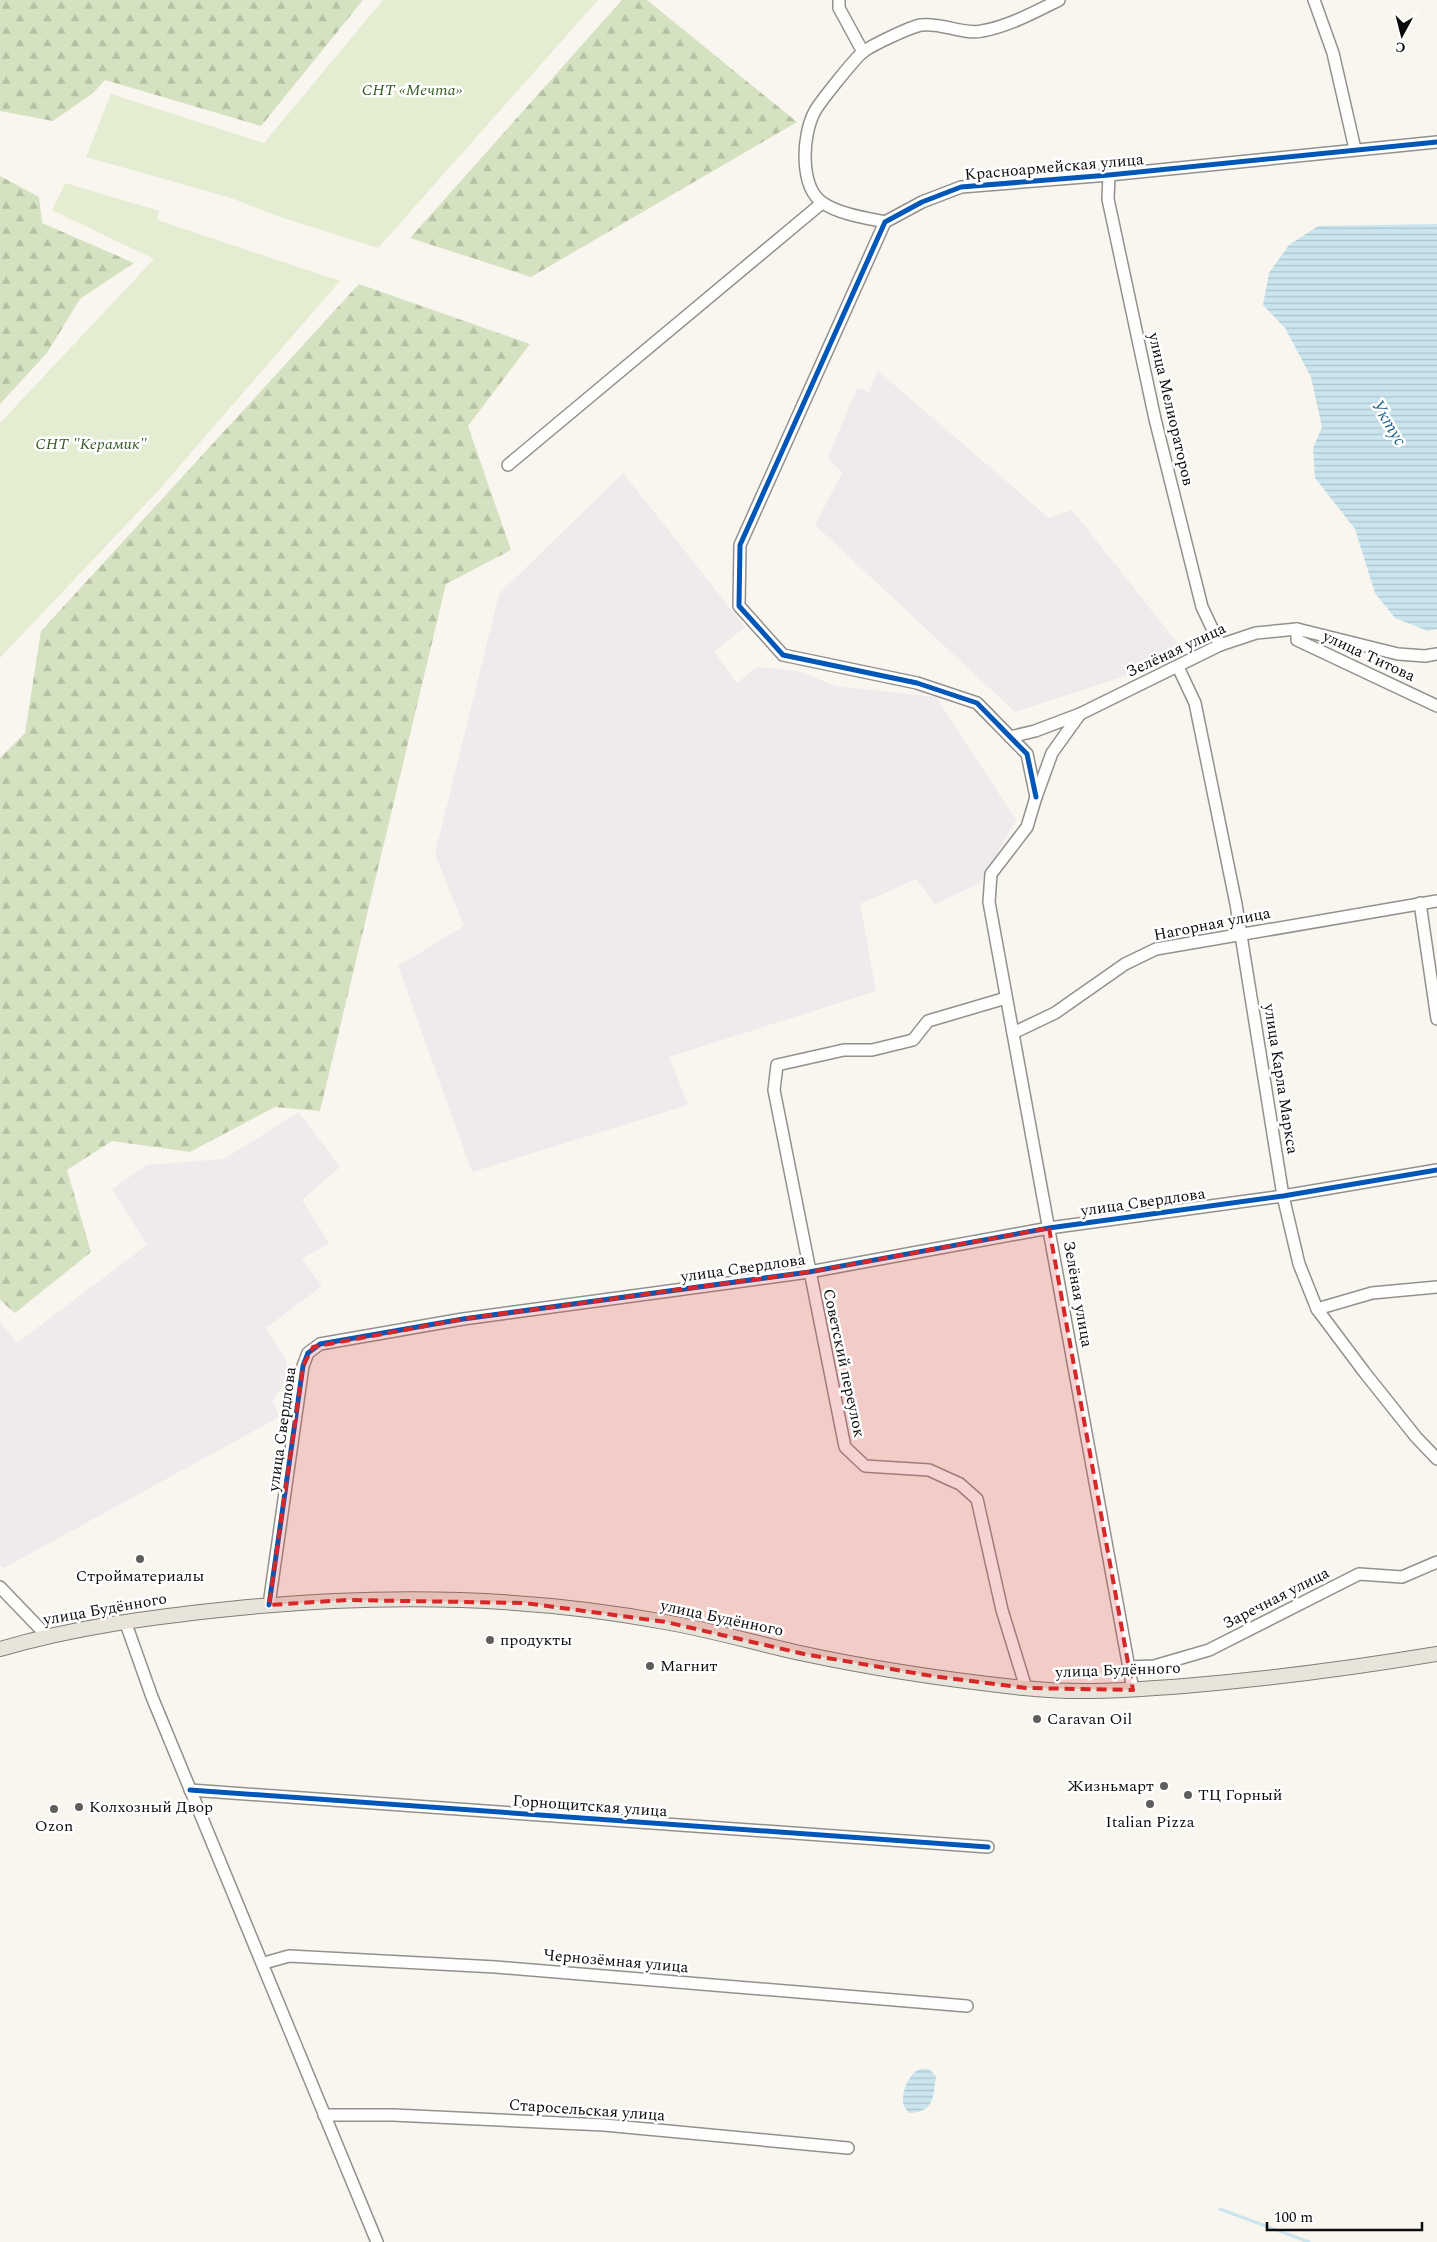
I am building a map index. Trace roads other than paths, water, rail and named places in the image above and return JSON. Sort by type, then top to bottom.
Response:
[{"type":"main road","name":"улица Будённого","points":[[0,1649],[125,1621],[269,1605],[347,1600],[525,1603],[666,1622],[804,1654],[862,1664],[1026,1688],[1084,1691],[1133,1690],[1245,1681],[1437,1654]]},
{"type":"street","points":[[1036,797],[1027,754],[977,703],[917,683],[783,654],[739,606],[740,545],[885,222],[856,216],[822,203],[812,187],[804,165],[806,141],[815,112],[863,52],[898,34],[922,25],[980,32],[1025,16],[1059,0]]},
{"type":"street","points":[[1314,0],[1333,53],[1355,149]]},
{"type":"street","points":[[839,4],[863,52]]},
{"type":"street","name":"Красноармейская улица","points":[[885,222],[922,202],[961,187],[1109,176],[1437,142]]},
{"type":"street","name":"улица Мелиораторов","points":[[1109,176],[1108,200],[1155,419],[1202,607],[1220,645]]},
{"type":"street","points":[[508,465],[822,203]]},
{"type":"street","name":"Зелёная улица","points":[[1010,737],[1035,731],[1080,714],[1220,645],[1256,633],[1297,628],[1398,654],[1425,656],[1437,654]]},
{"type":"street","name":"улица Титова","points":[[1297,628],[1297,640],[1437,706]]},
{"type":"street","name":"улица Карла Маркса","points":[[1178,667],[1195,703],[1241,934],[1284,1196],[1299,1264],[1317,1309],[1416,1437],[1437,1458]]},
{"type":"street","name":"Зелёная улица","points":[[1080,714],[1052,753],[1027,827],[991,874],[989,902],[1133,1690]]},
{"type":"street","name":"Нагорная улица","points":[[1013,1033],[1055,1013],[1125,964],[1156,949],[1437,900]]},
{"type":"street","points":[[1420,903],[1437,1019]]},
{"type":"street","name":"Советский переулок","points":[[1006,998],[928,1021],[913,1040],[872,1050],[844,1050],[777,1065],[774,1090],[845,1447],[865,1466],[929,1470],[960,1484],[977,1499],[1002,1610],[1026,1688]]},
{"type":"street","name":"улица Свердлова","points":[[269,1605],[303,1366],[308,1353],[313,1347],[328,1342],[463,1319],[809,1272],[1050,1228],[1284,1196],[1437,1170]]},
{"type":"street","points":[[1317,1309],[1372,1293],[1437,1287]]},
{"type":"street","name":"Заречная улица","points":[[1128,1668],[1154,1666],[1209,1650],[1359,1574],[1402,1577],[1437,1562]]},
{"type":"street","points":[[0,1587],[48,1637]]},
{"type":"street","points":[[125,1621],[148,1688],[264,1963],[377,2242]]},
{"type":"street","name":"Горнощитская улица","points":[[190,1790],[988,1847]]},
{"type":"street","name":"Чернозёмная улица","points":[[264,1963],[289,1956],[496,1967],[967,2006]]},
{"type":"street","name":"Старосельская улица","points":[[324,2115],[393,2115],[604,2125],[848,2148]]},
{"type":"water","name":"Уктус","points":[[1437,224],[1437,629],[1428,631],[1395,618],[1375,593],[1355,529],[1315,478],[1313,448],[1322,427],[1311,377],[1285,328],[1263,305],[1269,273],[1289,245],[1318,226]]},
{"type":"water","points":[[920,2069],[929,2069],[936,2076],[933,2097],[924,2110],[909,2113],[904,2106],[904,2090],[912,2075]]},
{"type":"waterway","points":[[1220,2209],[1309,2242]]},
{"type":"place","name":"Стройматериалы","points":[[140,1559]]},
{"type":"place","name":"продукты","points":[[490,1640]]},
{"type":"place","name":"Магнит","points":[[650,1666]]},
{"type":"place","name":"Caravan Oil","points":[[1037,1719]]},
{"type":"place","name":"Жизньмарт","points":[[1164,1786]]},
{"type":"place","name":"ТЦ Горный","points":[[1188,1795]]},
{"type":"place","name":"Italian Pizza","points":[[1150,1804]]},
{"type":"place","name":"Колхозный Двор","points":[[79,1807]]},
{"type":"place","name":"Ozon","points":[[54,1809]]},
{"type":"park label","name":"СНТ «Мечта»","points":[[412,90]]},
{"type":"park label","name":"СНТ \"Керамик\"","points":[[91,444]]}]
